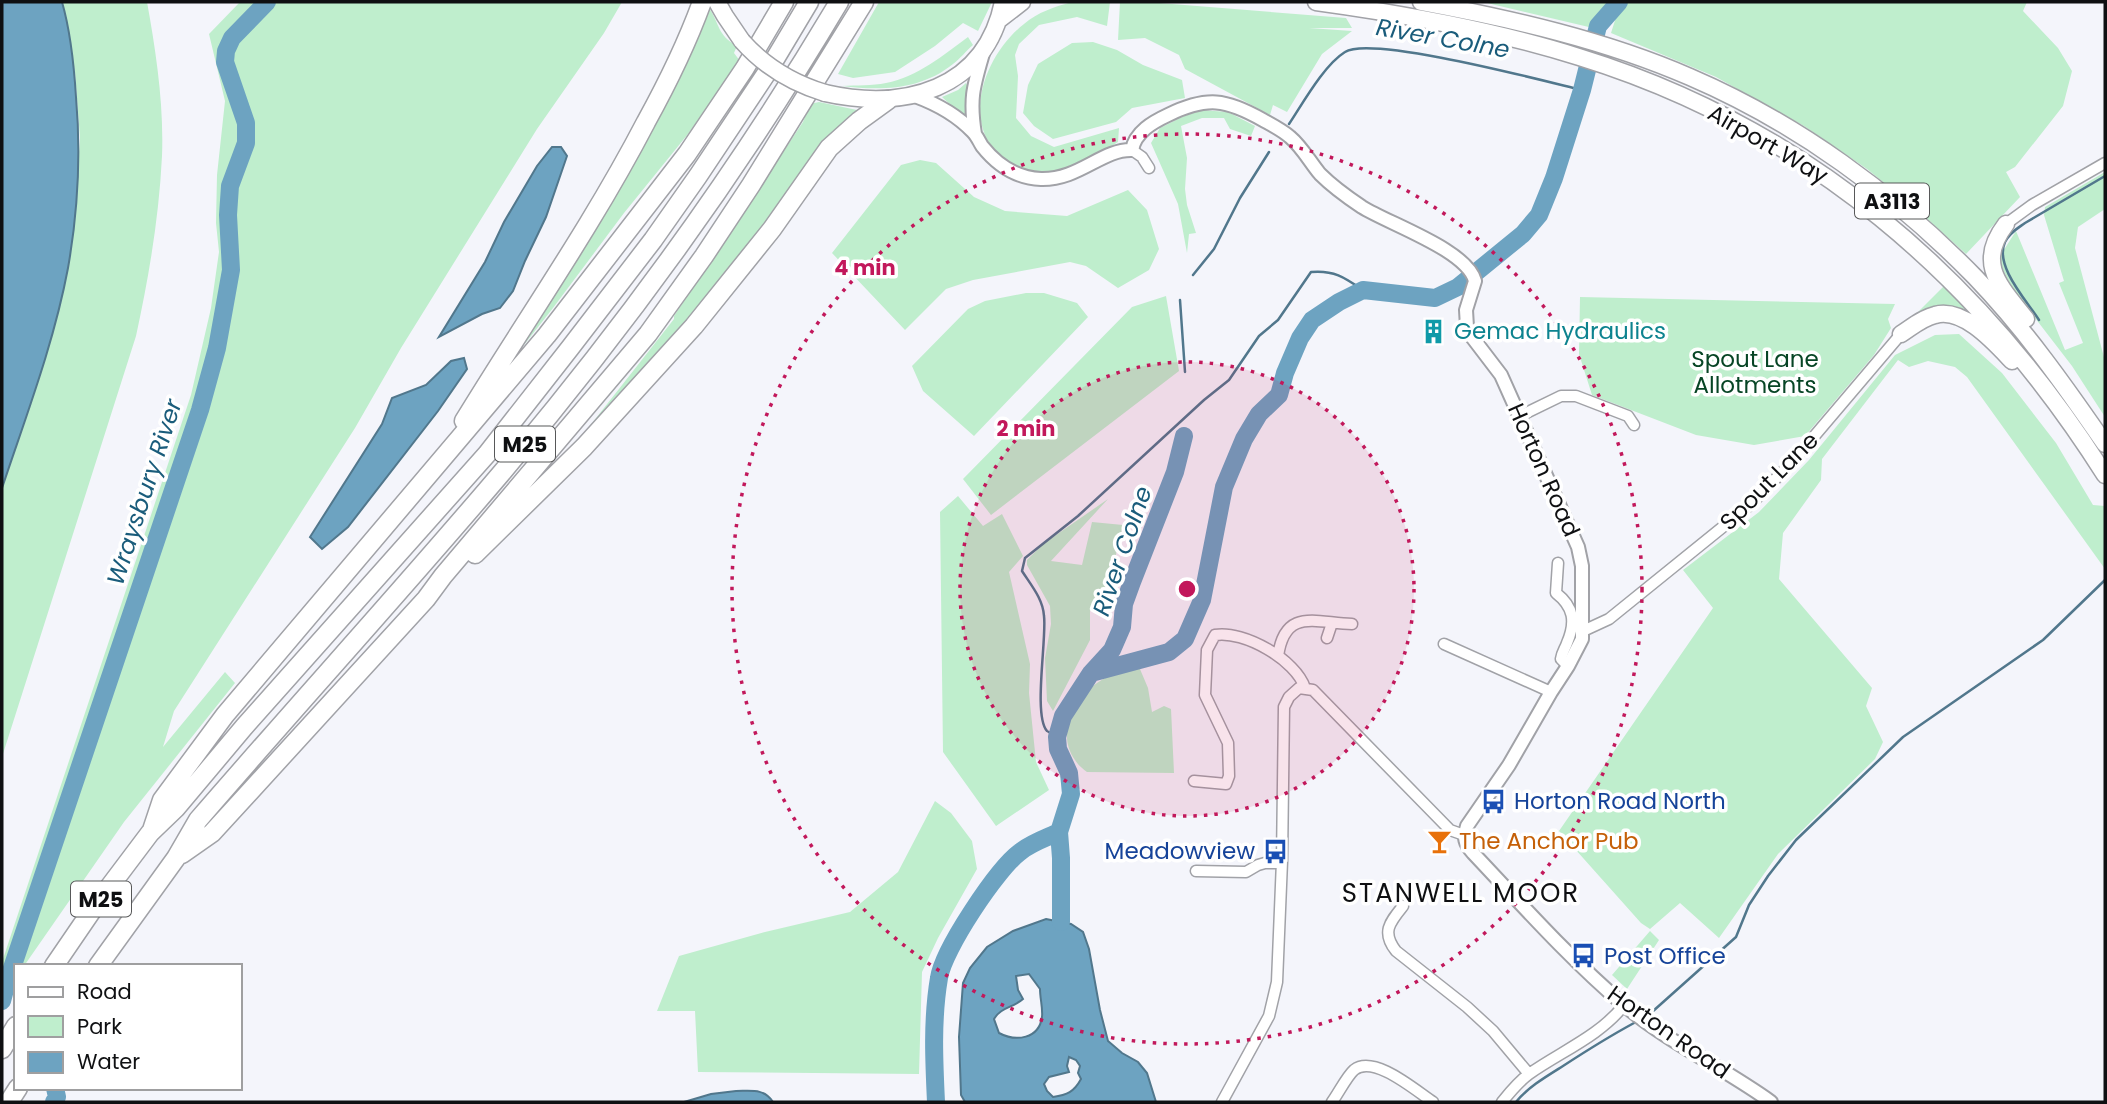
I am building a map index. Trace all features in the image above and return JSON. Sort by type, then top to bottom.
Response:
[{"type":"highway","name":"M25","points":[[443,456],[592,219],[630,153],[664,89],[702,2]]},
{"type":"highway","points":[[717,2],[742,41],[771,68],[797,83],[848,98],[888,100],[915,96],[952,79],[965,69],[984,50],[1000,19],[1003,2]]},
{"type":"highway","name":"M25","points":[[150,833],[162,800],[225,715],[443,456],[492,402],[687,153],[745,68],[784,2]]},
{"type":"highway","name":"M25","points":[[55,964],[150,833],[176,808],[503,433],[612,295],[766,74],[809,2]]},
{"type":"highway","name":"M25","points":[[99,964],[176,858],[198,820],[505,469],[620,326],[733,170],[839,2]]},
{"type":"highway","name":"M25","points":[[176,858],[212,833],[426,599],[648,334],[751,185],[864,2]]},
{"type":"highway","points":[[1000,19],[1022,2]]},
{"type":"highway","name":"Airport Way","points":[[1316,2],[1428,20],[1578,56],[1662,86],[1773,142],[1836,183],[1905,237],[1939,268],[1985,316],[2039,381],[2105,475]]},
{"type":"highway","name":"Airport Way","points":[[1421,2],[1502,19],[1608,47],[1692,78],[1781,124],[1853,171],[1926,230],[1975,277],[2025,334],[2105,444]]},
{"type":"highway","name":"M25","points":[[426,599],[584,447],[694,326],[772,229],[829,148],[888,100]]},
{"type":"highway","points":[[2006,224],[1997,236],[1992,255],[1995,277],[2049,350],[2071,394]]},
{"type":"highway","points":[[1901,334],[1919,321],[1936,314],[1954,314],[1967,321],[2020,370],[2039,381]]},
{"type":"highway","points":[[2,1048],[14,1029]]},
{"type":"street","points":[[975,134],[972,93],[984,50]]},
{"type":"street","points":[[915,96],[942,107],[975,134],[982,146],[1004,167],[1015,173],[1035,178],[1066,176],[1116,152],[1132,150],[1142,157],[1149,168]]},
{"type":"street","name":"Horton Road","points":[[1132,150],[1135,137],[1166,116],[1200,103],[1230,103],[1292,138],[1319,172],[1344,195],[1376,215],[1451,253],[1463,262],[1474,276],[1475,281],[1466,310],[1467,327],[1494,364],[1520,416],[1581,556],[1583,631],[1578,649],[1568,666],[1509,765],[1467,826],[1465,841],[1577,962],[1624,1005],[1771,1102]]},
{"type":"street","points":[[2006,224],[2032,205],[2105,163]]},
{"type":"street","name":"Spout Lane","points":[[1583,631],[1609,619],[1750,505],[1794,460],[1901,334]]},
{"type":"street","points":[[1520,416],[1561,396],[1576,396],[1628,416],[1634,425]]},
{"type":"street","points":[[1558,563],[1556,593],[1568,602],[1572,613],[1571,632],[1561,659],[1568,666]]},
{"type":"street","points":[[1278,656],[1284,632],[1295,623],[1312,620],[1352,624]]},
{"type":"street","points":[[1327,638],[1332,623]]},
{"type":"street","points":[[1194,781],[1226,785],[1229,775],[1228,743],[1205,695],[1207,650],[1216,635],[1224,634],[1267,649],[1300,676],[1305,688]]},
{"type":"street","points":[[1451,643],[1551,692]]},
{"type":"street","points":[[1222,1102],[1271,1009],[1277,982],[1284,707],[1289,697],[1299,688],[1312,690],[1450,830],[1464,835]]},
{"type":"street","points":[[1196,871],[1246,872],[1265,863],[1282,863]]},
{"type":"street","points":[[1403,906],[1390,922],[1389,942],[1396,951],[1493,1031],[1529,1074]]},
{"type":"street","points":[[1502,1102],[1529,1074],[1606,1024],[1624,1005]]},
{"type":"street","points":[[1332,1102],[1354,1069],[1365,1065],[1374,1065],[1386,1071],[1433,1102]]},
{"type":"green space","points":[[62,2],[147,2],[161,98],[161,179],[153,246],[136,336],[2,757],[2,488],[57,314],[68,268],[76,210],[80,138],[75,72]]},
{"type":"green space","points":[[240,2],[622,2],[604,33],[537,129],[401,348],[355,428],[174,711],[163,747],[225,672],[235,683],[124,822],[25,964],[14,964],[14,980],[2,997],[2,962],[191,395],[211,308],[219,252],[216,223],[217,175],[225,101],[209,34]]},
{"type":"green space","points":[[879,2],[992,2],[978,31],[963,23],[935,46],[895,72],[853,78],[838,74]]},
{"type":"green space","points":[[1072,2],[1110,2],[1107,26],[1077,17],[1039,25],[1019,44],[1015,55],[1018,76],[1016,118],[1031,136],[1054,147],[1119,128],[1118,142],[1074,168],[1051,174],[1030,172],[1006,161],[991,146],[983,129],[980,110],[982,91],[988,72],[1010,37],[1035,16]]},
{"type":"green space","points":[[1120,2],[1346,18],[1352,28],[1309,28],[1352,31],[1322,54],[1287,112],[1273,105],[1270,115],[1185,69],[1179,55],[1145,38],[1118,40]]},
{"type":"green space","points":[[1483,2],[1610,2],[1593,28]]},
{"type":"green space","points":[[1623,2],[2027,2],[2023,11],[2058,48],[2072,71],[2063,106],[2015,167],[2006,172],[2020,197],[1966,254],[1867,169],[1804,126],[1716,77],[1611,33]]},
{"type":"green space","points":[[709,8],[722,33],[737,46],[734,53],[740,61],[688,134],[509,364],[649,136],[689,59]]},
{"type":"green space","points":[[968,37],[973,45],[953,64],[928,79],[900,87],[842,86],[881,84],[909,76]]},
{"type":"green space","points":[[1093,42],[1182,80],[1185,98],[1132,108],[1116,122],[1053,139],[1034,126],[1023,113],[1028,85],[1038,64],[1072,43]]},
{"type":"green space","points":[[966,83],[968,87],[968,121],[942,97]]},
{"type":"green space","points":[[819,102],[857,110],[819,148],[700,306],[589,427],[674,319],[803,122],[810,104]]},
{"type":"green space","points":[[1201,110],[1228,112],[1255,126],[1251,136],[1230,129],[1224,118],[1202,118],[1181,126],[1187,158],[1187,205],[1196,233],[1189,234],[1187,253],[1178,204],[1151,143],[1160,128]]},
{"type":"green space","points":[[920,160],[936,163],[974,197],[1005,211],[1067,216],[1128,190],[1147,210],[1159,249],[1149,270],[1118,288],[1086,266],[1070,262],[973,280],[946,289],[905,330],[832,253],[901,165]]},
{"type":"green space","points":[[2105,172],[2105,209],[2078,227],[2075,248],[2105,361],[2105,417],[2072,366],[2012,288],[1998,259],[2016,231],[2065,350],[2083,343],[2059,283],[2064,281],[2044,215],[2045,207]]},
{"type":"green space","points":[[1945,285],[1970,313],[1957,310],[1905,325],[1903,322],[1918,312]]},
{"type":"green space","points":[[1026,293],[1044,293],[1077,303],[1088,317],[974,436],[923,391],[912,366],[968,309],[985,301]]},
{"type":"green space","points":[[1166,296],[1179,371],[991,515],[963,479],[1132,307]]},
{"type":"green space","name":"Spout Lane Allotments","points":[[1580,297],[1895,304],[1888,319],[1891,328],[1874,355],[1805,436],[1754,445],[1696,435],[1592,395],[1579,354]]},
{"type":"green space","points":[[1959,334],[2002,373],[2056,443],[2093,505],[2105,506],[2105,569],[1967,377],[1955,367],[1928,361],[1909,367],[1898,360],[1822,459],[1821,480],[1783,533],[1779,579],[1872,688],[1866,706],[1883,742],[1875,759],[1778,854],[1719,938],[1680,903],[1650,929],[1641,923],[1559,831],[1713,608],[1683,570],[1759,512],[1809,460],[1895,355],[1935,335]]},
{"type":"green space","points":[[958,496],[983,526],[1002,514],[1023,556],[1009,572],[1030,664],[1029,693],[1036,762],[1049,790],[996,826],[943,752],[940,512]]},
{"type":"green space","points":[[1108,499],[1051,561],[1082,565],[1092,522],[1123,525],[1104,604],[1090,611],[1090,640],[1053,711],[1047,701],[1045,658],[1051,624],[1050,606],[1027,565],[1027,560],[1043,544]]},
{"type":"green space","points":[[1137,662],[1148,688],[1152,712],[1164,706],[1171,709],[1174,773],[1087,772],[1075,760],[1067,739],[1067,729],[1074,708],[1097,683]]},
{"type":"green space","points":[[935,801],[951,813],[972,841],[977,869],[922,972],[919,1074],[698,1072],[695,1011],[657,1011],[679,956],[850,912],[898,872]]},
{"type":"green space","points":[[1650,931],[1659,940],[1627,989],[1612,975]]},
{"type":"water","points":[[2,2],[62,2],[73,61],[78,118],[78,182],[62,296],[39,379],[2,488]]},
{"type":"water","points":[[552,147],[561,147],[567,156],[546,217],[513,291],[500,308],[482,314],[439,337],[485,262],[504,222],[537,166]]},
{"type":"water","points":[[464,358],[467,369],[438,411],[348,527],[322,549],[310,537],[382,424],[392,398],[426,385],[451,361]]},
{"type":"water","points":[[1046,919],[1071,924],[1083,932],[1108,1041],[1138,1062],[1147,1073],[1156,1102],[965,1102],[961,1095],[959,1037],[963,983],[970,968],[987,947],[1013,931]],"holes":[[[1029,974],[1040,989],[1040,1024],[1026,1037],[999,1033],[994,1019],[1000,1012],[1023,999],[1018,990],[1016,976]],[[1069,1057],[1076,1060],[1080,1066],[1078,1073],[1081,1079],[1070,1092],[1053,1097],[1044,1084],[1049,1077],[1069,1072]]]},
{"type":"water","points":[[761,1092],[773,1102],[684,1102],[711,1094]]},
{"type":"waterway","name":"Wraysbury River","points":[[2,1001],[200,410],[217,348],[231,270],[228,215],[230,186],[246,143],[246,123],[225,62],[226,51],[232,38],[267,2]]},
{"type":"waterway","name":"River Colne","points":[[1091,673],[1169,652],[1185,639],[1202,600],[1224,487],[1244,439],[1259,414],[1279,395],[1300,338],[1312,320],[1363,290],[1435,298],[1458,287],[1523,234],[1539,215],[1554,178],[1582,90],[1598,26],[1619,2]]},
{"type":"waterway","name":"River Colne","points":[[1289,124],[1329,66],[1345,52],[1361,48],[1388,49],[1459,61],[1582,90]]},
{"type":"waterway","name":"River Colne","points":[[1193,275],[1214,249],[1240,198],[1269,152]]},
{"type":"waterway","points":[[2039,320],[2008,272],[2004,262],[2005,242],[2011,233],[2025,223],[2105,176]]},
{"type":"waterway","points":[[1057,737],[1047,731],[1043,722],[1041,693],[1044,616],[1039,598],[1022,571],[1025,558],[1078,516],[1229,380],[1259,336],[1278,320],[1311,272],[1338,275],[1363,290]]},
{"type":"waterway","name":"River Colne","points":[[1180,300],[1185,372]]},
{"type":"waterway","name":"River Colne","points":[[1061,922],[1059,832],[1071,794],[1069,773],[1058,749],[1057,737],[1063,716],[1091,673],[1112,650],[1122,627],[1124,604],[1175,472],[1184,436]]},
{"type":"waterway","points":[[1652,1012],[1736,937],[1749,905],[1796,840],[1903,737],[2043,640],[2105,580]]},
{"type":"waterway","name":"River Colne","points":[[936,1102],[935,1009],[939,978],[950,949],[972,911],[1010,861],[1029,846],[1059,832]]},
{"type":"waterway","points":[[1516,1102],[1544,1078],[1634,1023]]},
{"type":"waterway","name":"Wraysbury River","points":[[54,1102],[57,1097],[55,1090]]},
{"type":"place","name":"Gemac Hydraulics","points":[[1434,331]]},
{"type":"place","name":"Horton Road North","points":[[1494,801]]},
{"type":"place","name":"The Anchor Pub","points":[[1439,841]]},
{"type":"place","name":"Meadowview","points":[[1275,851]]},
{"type":"place","name":"Post Office","points":[[1584,956]]},
{"type":"district","name":"STANWELL MOOR","points":[[1461,893]]}]
